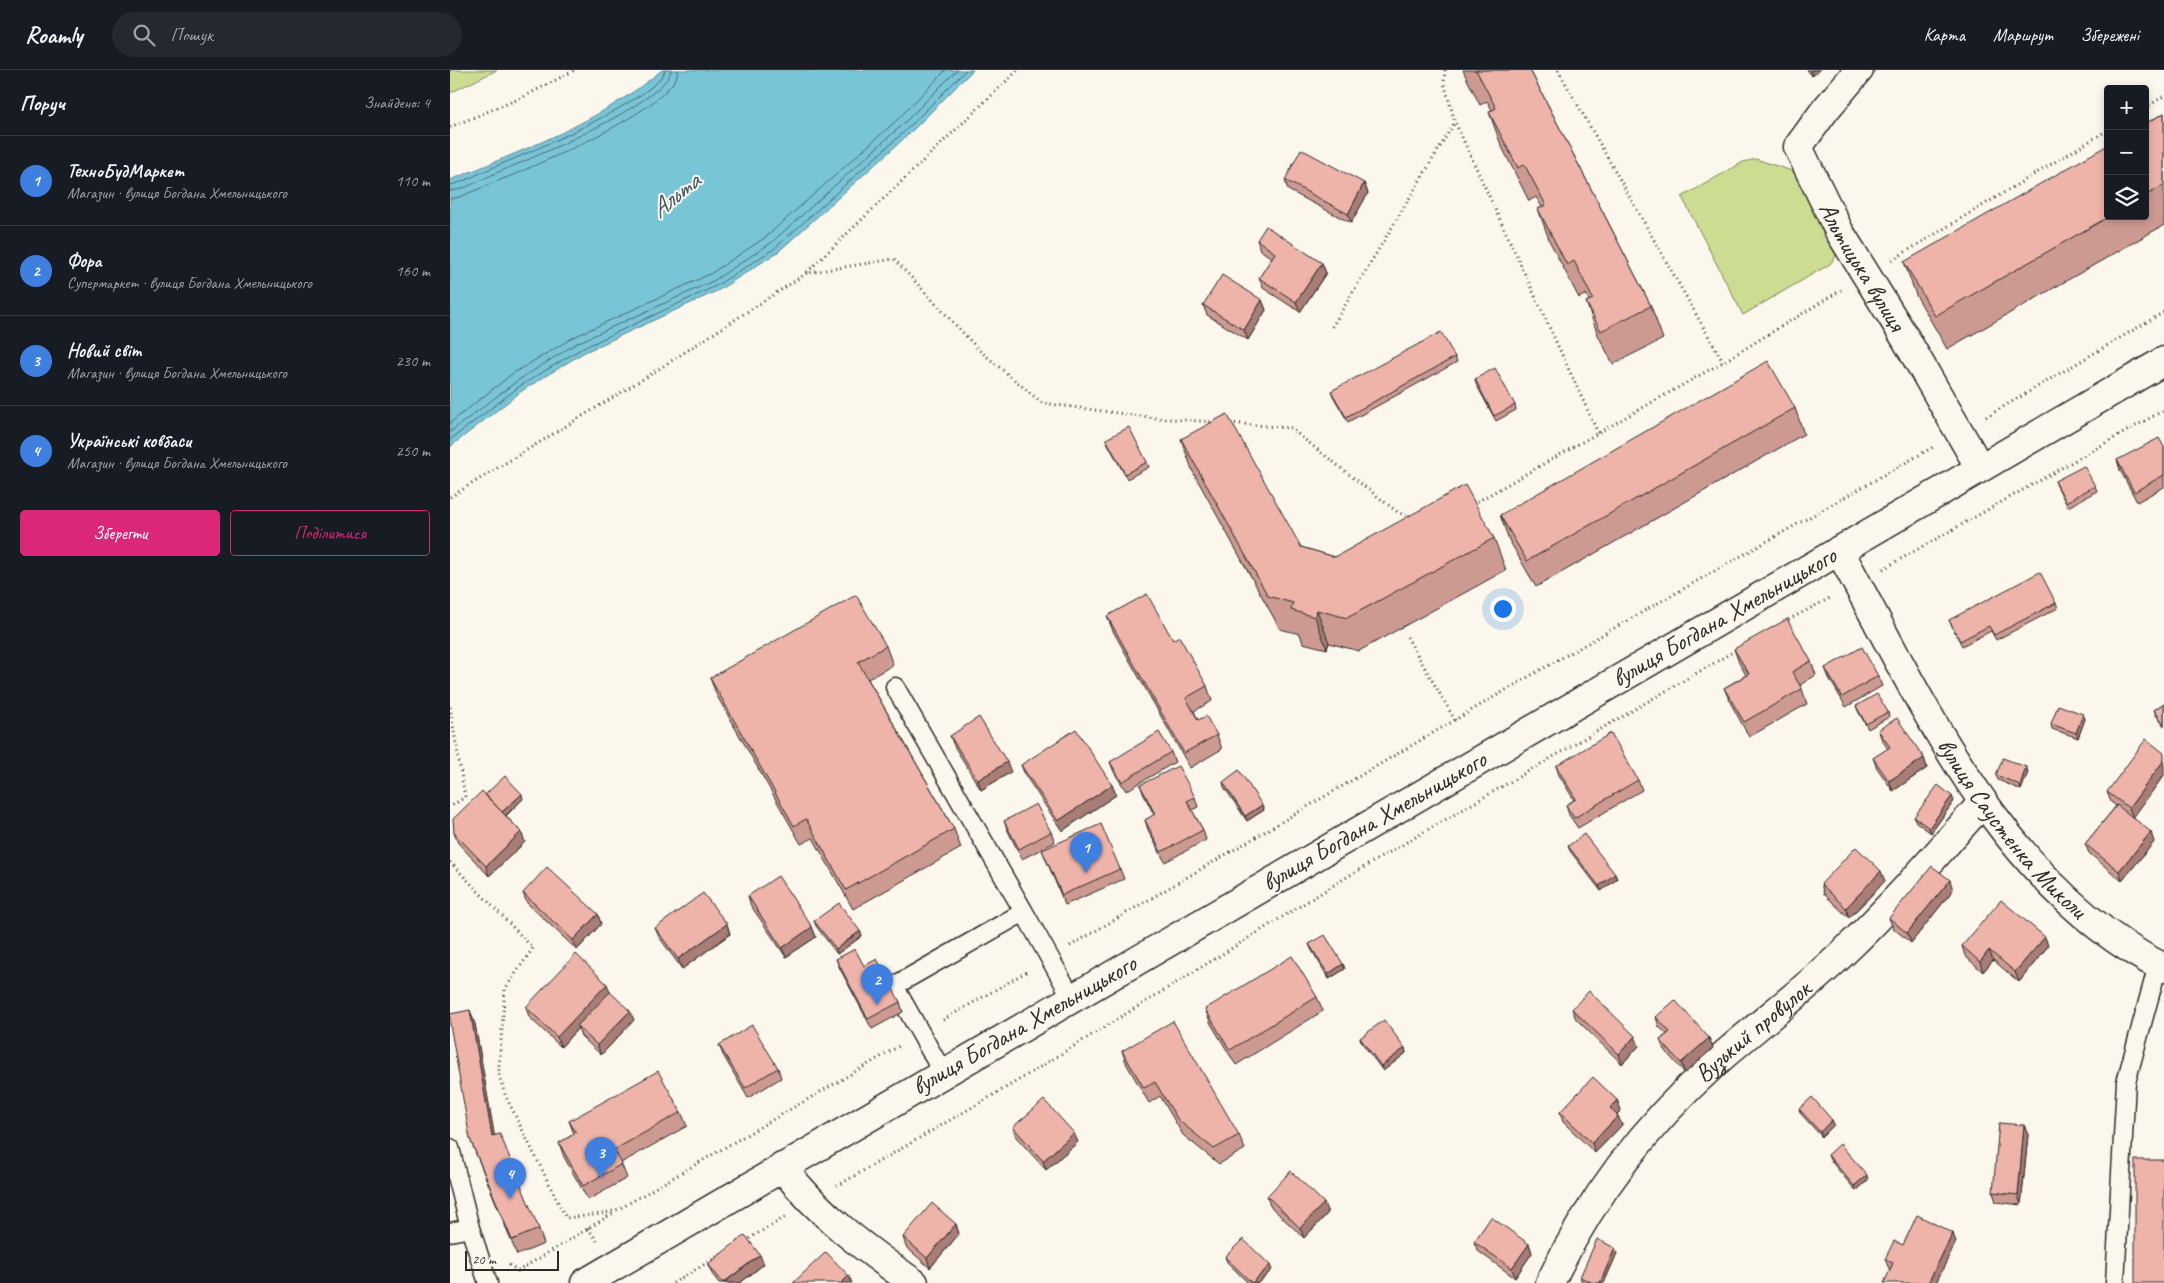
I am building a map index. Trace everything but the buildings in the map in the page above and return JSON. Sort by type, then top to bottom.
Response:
[{"type":"street","name":"Альтицька вулиця","points":[[1859,70],[1798,146],[1839,231],[1867,275],[1980,468]]},
{"type":"street","name":"вулиця Богдана Хмельницького","points":[[585,1283],[2164,361]]},
{"type":"street","name":"вулиця Саустенка Миколи","points":[[1839,550],[1947,746],[1983,802],[2013,842],[2072,904],[2108,933],[2161,967]]},
{"type":"street","name":"Вузький провулок","points":[[1550,1283],[1602,1190],[1650,1127],[1716,1062],[1844,952],[1905,890],[1983,802]]},
{"type":"street","points":[[782,1167],[832,1222],[914,1283]]},
{"type":"lane","points":[[895,686],[1072,998]]},
{"type":"lane","points":[[943,1073],[894,986],[1024,912]]},
{"type":"lane","points":[[2115,1283],[2126,1082],[2161,967]]},
{"type":"lane","points":[[450,1148],[470,1228],[488,1283]]},
{"type":"lane","points":[[450,1232],[470,1228]]},
{"type":"path","points":[[450,127],[521,98],[575,70]]},
{"type":"path","points":[[450,497],[648,376],[807,273],[1018,70]]},
{"type":"path","points":[[1445,70],[1444,82],[1455,122],[1598,433]]},
{"type":"path","points":[[1558,70],[1723,362]]},
{"type":"path","points":[[2149,105],[2164,96]]},
{"type":"path","points":[[1332,327],[1455,122]]},
{"type":"path","points":[[1473,504],[1723,362],[2104,132]]},
{"type":"path","points":[[807,273],[894,259],[979,350],[1042,403],[1155,418],[1290,428],[1396,511],[1414,520]]},
{"type":"path","points":[[506,1263],[518,1271],[620,1209],[1455,720],[1960,432],[2164,312]]},
{"type":"path","points":[[1776,627],[1858,584],[2164,410]]},
{"type":"path","points":[[1407,637],[1455,720]]},
{"type":"path","points":[[738,1245],[1019,1080],[1347,877],[1744,645]]},
{"type":"path","points":[[450,707],[465,796],[450,806]]},
{"type":"path","points":[[450,862],[533,948],[504,989],[499,1076],[506,1098],[566,1218],[602,1214],[620,1209]]},
{"type":"path","points":[[673,1283],[730,1249]]},
{"type":"green space","points":[[450,70],[497,70],[450,93]]},
{"type":"green space","points":[[1756,159],[1795,172],[1836,254],[1830,264],[1743,315],[1682,197],[1743,162]]},
{"type":"water","name":"Альта","points":[[662,70],[973,70],[910,133],[778,252],[719,290],[583,353],[523,390],[450,447],[450,180],[533,146],[587,120],[613,105]]},
{"type":"place","name":"ТехноБудМаркет","points":[[1086,873]]},
{"type":"place","name":"Фора","points":[[877,1005]]},
{"type":"place","name":"Новий світ","points":[[601,1178]]},
{"type":"place","name":"Українські ковбаси","points":[[510,1199]]}]
